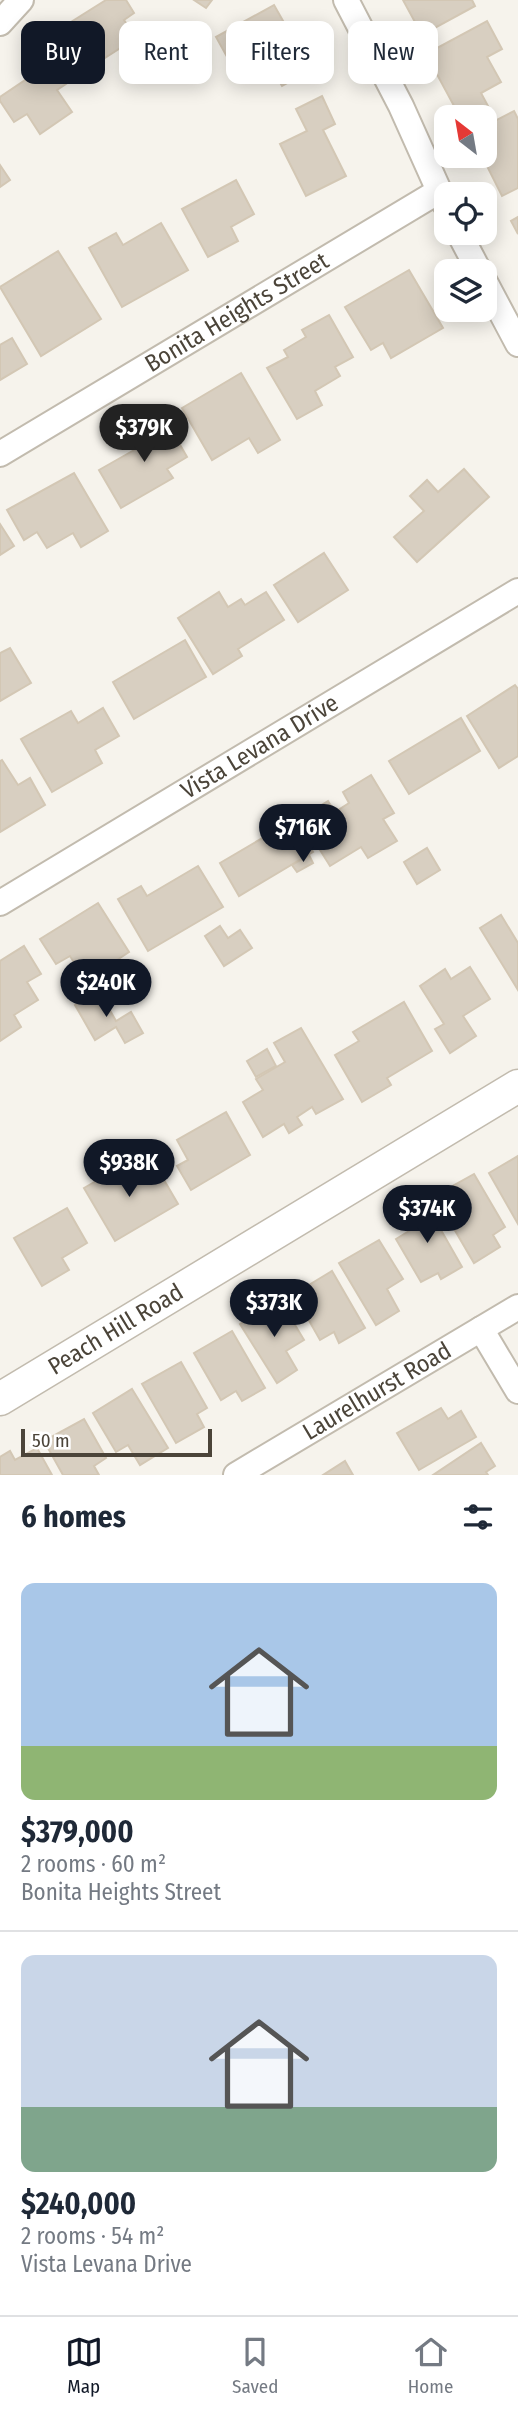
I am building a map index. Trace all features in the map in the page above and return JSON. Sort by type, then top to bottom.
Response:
[{"type":"street","points":[[0,23],[21,0]]},
{"type":"street","points":[[346,0],[401,106],[435,182]]},
{"type":"street","name":"Bonita Heights Street","points":[[0,454],[434,204]]},
{"type":"street","points":[[497,305],[518,344]]},
{"type":"street","name":"Vista Levana Drive","points":[[0,903],[518,591]]},
{"type":"street","name":"Peach Hill Road","points":[[0,1399],[518,1086]]},
{"type":"street","name":"Laurelhurst Road","points":[[236,1475],[518,1307]]},
{"type":"street","points":[[481,1329],[518,1391]]},
{"type":"building","points":[[106,0],[126,0],[134,13],[125,21],[119,21],[119,49],[105,58],[105,21],[73,21]]},
{"type":"building","points":[[194,0],[212,0],[206,8]]},
{"type":"building","points":[[403,0],[472,0],[475,6],[438,26],[438,21],[414,21]]},
{"type":"building","points":[[274,5],[283,21],[245,21]]},
{"type":"building","points":[[487,21],[502,49],[487,57],[501,82],[481,93],[487,105],[454,105],[438,76],[438,48]]},
{"type":"building","points":[[226,31],[226,55],[216,37]]},
{"type":"building","points":[[21,83],[66,84],[57,90],[72,112],[40,134],[27,114],[14,122],[0,97]]},
{"type":"building","points":[[322,96],[335,124],[323,130],[346,176],[306,196],[280,144],[307,131],[296,109]]},
{"type":"building","points":[[514,111],[518,119],[518,188],[502,196],[488,168],[497,168],[497,120]]},
{"type":"building","points":[[0,165],[10,180],[0,187]]},
{"type":"building","points":[[236,180],[254,214],[231,227],[238,241],[208,257],[182,209]]},
{"type":"building","points":[[518,217],[518,234],[511,221]]},
{"type":"building","points":[[161,223],[188,270],[122,307],[89,248],[116,233],[123,245]]},
{"type":"building","points":[[58,251],[101,319],[41,356],[0,287]]},
{"type":"building","points":[[409,270],[434,313],[434,322],[439,322],[443,328],[391,358],[383,343],[371,350],[345,307]]},
{"type":"building","points":[[329,315],[353,357],[335,367],[340,376],[315,391],[322,405],[297,419],[267,368],[288,357],[284,350],[306,337],[302,330]]},
{"type":"building","points":[[12,338],[27,364],[0,380],[0,345]]},
{"type":"building","points":[[241,373],[280,440],[258,453],[249,438],[212,460],[182,408]]},
{"type":"building","points":[[164,417],[187,457],[167,469],[173,478],[121,508],[99,470],[143,445],[136,433]]},
{"type":"building","points":[[464,469],[489,497],[417,562],[394,537],[424,511],[410,496],[427,480],[438,492]]},
{"type":"building","points":[[74,473],[108,531],[81,547],[73,533],[47,548],[37,532],[24,540],[7,510]]},
{"type":"building","points":[[0,524],[14,546],[0,555]]},
{"type":"building","points":[[324,553],[348,590],[298,622],[274,585]]},
{"type":"building","points":[[219,592],[228,607],[241,599],[245,605],[266,592],[284,620],[238,649],[242,656],[213,674],[178,618]]},
{"type":"building","points":[[185,640],[206,677],[134,719],[113,682]]},
{"type":"building","points":[[10,648],[31,683],[0,701],[0,653]]},
{"type":"building","points":[[515,685],[518,689],[518,756],[499,768],[467,716]]},
{"type":"building","points":[[103,708],[119,736],[95,750],[102,763],[52,792],[21,739],[71,711],[78,723]]},
{"type":"building","points":[[461,718],[480,751],[409,794],[389,761]]},
{"type":"building","points":[[2,760],[18,785],[30,778],[45,805],[0,832],[0,761]]},
{"type":"building","points":[[371,775],[394,813],[383,819],[397,841],[368,858],[361,847],[330,866],[300,818],[328,801],[335,812],[349,803],[343,792]]},
{"type":"building","points":[[293,820],[313,852],[239,896],[220,863]]},
{"type":"building","points":[[427,848],[440,870],[417,884],[404,862]]},
{"type":"building","points":[[309,855],[313,863],[297,872],[292,865]]},
{"type":"building","points":[[198,866],[223,907],[148,951],[118,899],[141,886],[147,896]]},
{"type":"building","points":[[98,903],[129,952],[117,960],[123,970],[91,990],[70,956],[56,964],[40,939]]},
{"type":"building","points":[[501,915],[518,943],[518,990],[480,928]]},
{"type":"building","points":[[220,926],[228,938],[240,930],[252,948],[224,966],[205,936]]},
{"type":"building","points":[[24,946],[41,974],[27,982],[38,1000],[14,1015],[21,1027],[0,1041],[0,961]]},
{"type":"building","points":[[470,967],[490,999],[463,1016],[476,1036],[450,1053],[435,1029],[444,1024],[420,986],[445,969],[451,979]]},
{"type":"building","points":[[99,991],[116,1021],[131,1012],[143,1033],[125,1043],[116,1027],[95,1040],[75,1005]]},
{"type":"building","points":[[404,1002],[432,1051],[387,1078],[391,1085],[362,1102],[335,1055],[359,1041],[353,1032]]},
{"type":"building","points":[[301,1028],[343,1099],[316,1114],[312,1107],[297,1117],[302,1125],[289,1133],[284,1124],[263,1137],[243,1102],[263,1090],[256,1079],[285,1062],[274,1043]]},
{"type":"building","points":[[267,1049],[276,1066],[256,1077],[247,1061]]},
{"type":"building","points":[[226,1112],[250,1155],[191,1190],[177,1166],[188,1160],[177,1140]]},
{"type":"building","points":[[518,1156],[518,1224],[489,1173]]},
{"type":"building","points":[[134,1159],[148,1183],[161,1175],[178,1204],[115,1241],[84,1188]]},
{"type":"building","points":[[474,1174],[505,1227],[493,1235],[500,1247],[474,1263],[439,1203],[455,1194],[451,1187]]},
{"type":"building","points":[[425,1202],[462,1267],[441,1279],[438,1273],[421,1282],[396,1239],[409,1231],[400,1216]]},
{"type":"building","points":[[67,1208],[87,1243],[62,1258],[69,1270],[42,1286],[14,1238]]},
{"type":"building","points":[[379,1240],[403,1279],[387,1289],[399,1311],[376,1325],[339,1263]]},
{"type":"building","points":[[332,1271],[365,1328],[339,1343],[334,1332],[320,1340],[294,1294]]},
{"type":"building","points":[[280,1300],[304,1340],[286,1351],[297,1370],[277,1383],[240,1324]]},
{"type":"building","points":[[232,1331],[265,1388],[242,1401],[236,1391],[221,1400],[194,1353]]},
{"type":"building","points":[[181,1362],[207,1408],[197,1414],[204,1427],[176,1443],[142,1384]]},
{"type":"building","points":[[132,1389],[168,1448],[140,1465],[128,1445],[116,1452],[93,1413]]},
{"type":"building","points":[[441,1408],[448,1419],[461,1411],[476,1437],[419,1470],[397,1433]]},
{"type":"building","points":[[84,1419],[106,1458],[94,1466],[99,1475],[63,1475],[44,1441]]},
{"type":"building","points":[[481,1443],[495,1466],[486,1472],[488,1475],[433,1475]]},
{"type":"building","points":[[37,1448],[52,1475],[0,1475],[0,1457],[10,1451],[15,1460]]},
{"type":"building","points":[[345,1461],[353,1475],[323,1475]]}]
